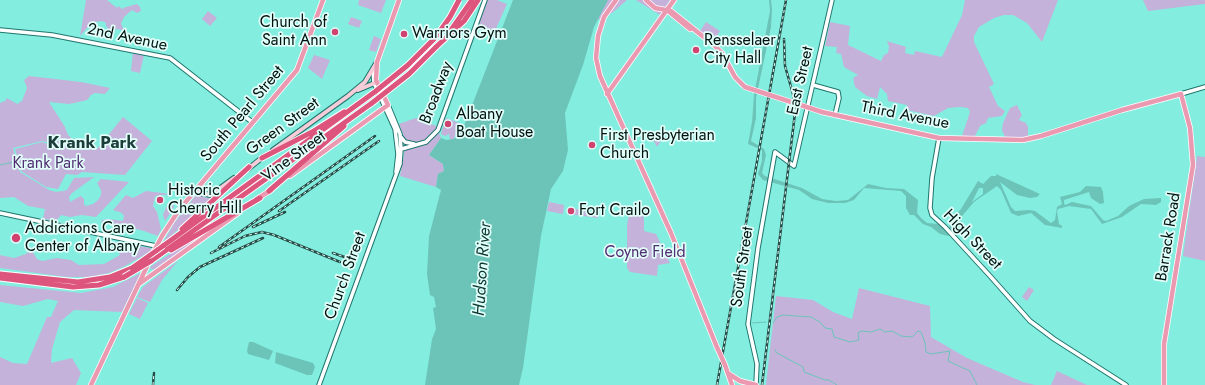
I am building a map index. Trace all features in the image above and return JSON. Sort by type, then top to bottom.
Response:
[{"type":"highway","points":[[170,241],[376,91],[408,64],[435,38],[450,17],[459,0]]},
{"type":"highway","points":[[436,47],[458,21],[472,0]]},
{"type":"highway","points":[[164,253],[372,103],[409,74],[464,21],[478,0]]},
{"type":"highway","points":[[262,158],[312,132],[376,91]]},
{"type":"highway","points":[[269,191],[372,103]]},
{"type":"highway","points":[[0,272],[15,276],[66,282],[85,282],[110,277],[132,268],[170,241],[250,167]]},
{"type":"highway","points":[[1,279],[73,287],[99,285],[124,277],[260,198]]},
{"type":"main road","name":"South Pearl Street","points":[[92,385],[156,246],[167,227],[201,183],[301,64],[323,0]]},
{"type":"main road","points":[[387,106],[376,82],[374,71],[399,0]]},
{"type":"main road","points":[[616,0],[607,12],[601,25],[597,41],[596,58],[600,76],[671,233],[733,385]]},
{"type":"main road","points":[[601,25],[620,0]]},
{"type":"main road","points":[[646,0],[653,7],[667,10]]},
{"type":"main road","points":[[607,94],[674,0]]},
{"type":"main road","points":[[670,5],[679,13],[682,19]]},
{"type":"main road","name":"Third Avenue","points":[[667,10],[671,11],[682,19],[696,32],[718,48],[735,77],[745,87],[822,112],[939,138],[1032,139],[1122,110],[1181,94]]},
{"type":"main road","name":"Third Avenue","points":[[667,10],[692,31],[696,32]]},
{"type":"main road","name":"Green Street","points":[[206,195],[213,194],[348,96],[365,82],[374,71]]},
{"type":"main road","points":[[348,96],[376,82]]},
{"type":"main road","name":"Barrack Road","points":[[1164,385],[1164,344],[1193,165],[1190,128],[1181,94]]},
{"type":"main road","name":"Vine Street","points":[[139,284],[387,106]]},
{"type":"main road","points":[[201,183],[202,189],[206,195]]},
{"type":"main road","points":[[194,192],[206,195]]},
{"type":"main road","points":[[146,268],[157,272]]},
{"type":"main road","points":[[729,374],[734,379],[746,384]]},
{"type":"main road","points":[[740,385],[756,385]]},
{"type":"street","name":"Broadway","points":[[400,149],[419,144],[434,136],[440,127],[484,0]]},
{"type":"street","name":"East Street","points":[[775,152],[794,166],[832,0]]},
{"type":"street","name":"2nd Avenue","points":[[0,30],[52,35],[170,58],[252,122]]},
{"type":"street","points":[[813,85],[838,92],[839,98],[835,115]]},
{"type":"street","points":[[1181,94],[1205,87]]},
{"type":"street","name":"Church Street","points":[[320,385],[400,164],[400,134],[387,106]]},
{"type":"street","name":"Church Street","points":[[387,106],[400,149]]},
{"type":"street","points":[[400,134],[405,142],[419,144]]},
{"type":"street","name":"High Street","points":[[939,138],[932,178],[930,208],[932,215],[952,234],[1030,321],[1054,339],[1126,385]]},
{"type":"street","name":"South Street","points":[[756,385],[757,364],[748,324],[758,248],[775,152]]},
{"type":"street","points":[[0,213],[156,246]]},
{"type":"green space","points":[[86,0],[107,0],[117,8],[118,6],[124,10],[123,8],[137,4],[141,11],[137,13],[132,10],[124,17],[121,23],[124,31],[118,29],[110,30],[106,26],[106,23],[102,21],[96,22],[94,26],[87,28],[80,36]]},
{"type":"green space","points":[[359,0],[386,0],[381,13],[358,5]]},
{"type":"green space","points":[[486,0],[497,0],[507,4],[494,33],[477,28]]},
{"type":"green space","points":[[602,0],[627,0],[612,13],[600,19],[590,20]]},
{"type":"green space","points":[[636,0],[670,0],[660,15]]},
{"type":"green space","points":[[965,0],[1058,0],[1042,42],[1027,23],[1013,15],[1004,15],[994,18],[979,27],[974,36],[974,42],[994,84],[989,87],[998,106],[1005,111],[1002,116],[988,118],[986,123],[980,126],[975,136],[962,136],[970,112],[968,108],[948,108],[934,116],[907,110],[907,105],[888,101],[887,94],[880,87],[877,99],[867,96],[855,87],[853,78],[858,75],[844,67],[841,54],[836,53],[837,47],[825,46],[830,22],[850,26],[848,45],[881,61],[884,55],[888,53],[889,47],[887,41],[906,47],[905,53],[914,55],[915,51],[942,57],[962,15]]},
{"type":"green space","points":[[1143,0],[1205,0],[1205,4],[1148,11]]},
{"type":"green space","points":[[208,11],[217,18],[210,26],[202,19]]},
{"type":"green space","points":[[351,17],[362,21],[359,28],[348,24]]},
{"type":"green space","points":[[706,22],[720,31],[714,40],[700,31]]},
{"type":"green space","points":[[374,36],[381,39],[376,52],[369,50]]},
{"type":"green space","points":[[133,53],[144,55],[140,73],[131,71]]},
{"type":"green space","points":[[314,55],[330,60],[322,79],[308,68]]},
{"type":"green space","points":[[29,76],[81,82],[110,88],[105,94],[95,93],[87,100],[79,102],[69,104],[49,102],[65,127],[68,135],[76,142],[51,138],[47,142],[42,141],[13,148],[20,172],[49,190],[56,192],[67,190],[74,178],[94,177],[72,193],[69,197],[70,202],[81,196],[84,199],[84,204],[86,206],[93,204],[101,195],[101,190],[97,183],[101,179],[129,182],[96,217],[82,215],[70,217],[61,215],[56,221],[43,219],[45,209],[28,206],[14,197],[0,198],[0,103],[5,101],[7,98],[17,104],[22,101],[27,88],[24,80]]},
{"type":"green space","points":[[1017,105],[1022,115],[1019,120],[1026,123],[1028,127],[1028,137],[1005,137],[1002,130],[1003,123],[1010,108]]},
{"type":"green space","name":"Krank Park","points":[[123,117],[152,141],[125,175],[82,172],[77,175],[66,174],[58,189],[46,187],[21,171],[15,149],[42,142],[48,144],[52,140],[87,144],[97,149]]},
{"type":"green space","points":[[416,118],[436,126],[441,138],[429,155],[443,164],[444,171],[438,174],[436,187],[400,176],[404,155],[404,137],[399,124]]},
{"type":"green space","points":[[446,118],[459,123],[454,139],[450,140],[449,134],[445,136],[441,134]]},
{"type":"green space","points":[[650,133],[662,139],[657,147]]},
{"type":"green space","points":[[1197,156],[1205,157],[1205,261],[1183,256]]},
{"type":"green space","points":[[146,191],[170,194],[155,196],[153,206],[157,212],[161,229],[158,236],[141,230],[101,222],[108,219],[123,221],[124,216],[122,213],[113,210],[126,195],[133,198]]},
{"type":"green space","points":[[197,194],[207,198],[217,195],[163,243],[174,223]]},
{"type":"green space","points":[[549,202],[564,205],[563,214],[547,211]]},
{"type":"green space","points":[[168,203],[172,203],[174,207],[165,221],[163,215]]},
{"type":"green space","points":[[569,207],[599,215],[598,218],[569,214]]},
{"type":"green space","name":"Coyne Field","points":[[630,209],[642,211],[644,231],[656,234],[670,263],[658,265],[657,276],[630,272],[627,268],[627,225]]},
{"type":"green space","points":[[196,238],[197,240],[157,270],[151,269],[150,267]]},
{"type":"green space","points":[[114,242],[151,248],[151,251],[125,266],[109,273],[89,277],[67,277],[0,268],[0,255],[14,258],[26,254],[31,249],[37,259],[42,261],[57,258],[71,260],[79,265],[104,264],[120,255]]},
{"type":"green space","points":[[178,261],[162,280],[150,302],[137,297],[143,287]]},
{"type":"green space","points":[[141,273],[122,312],[74,310],[60,322],[52,349],[51,363],[72,358],[81,373],[76,385],[0,385],[0,357],[13,363],[27,364],[47,317],[51,317],[58,301],[48,299],[23,306],[0,302],[0,285],[81,293],[113,287]]},
{"type":"green space","points":[[1029,287],[1034,290],[1027,301],[1022,297]]},
{"type":"green space","points":[[859,288],[930,306],[931,337],[967,358],[1023,382],[1035,385],[766,385],[776,296],[813,300],[833,312],[852,319]]},
{"type":"green space","points":[[137,298],[148,303],[140,319],[129,314]]},
{"type":"green space","points":[[1057,371],[1087,385],[1051,385]]},
{"type":"water","name":"Hudson River","points":[[513,0],[608,0],[594,27],[583,65],[565,113],[568,150],[563,171],[551,189],[541,236],[523,368],[519,385],[425,385],[432,339],[436,329],[433,308],[436,307],[434,297],[430,295],[427,274],[429,236],[441,190],[436,187],[438,174],[444,171],[443,164],[429,155],[441,138],[446,140],[454,139],[462,131]]},
{"type":"water","points":[[769,0],[771,0],[771,27],[756,98],[756,118],[751,141],[764,149],[766,155],[762,173],[765,176],[802,188],[822,199],[836,201],[848,200],[868,184],[886,188],[904,189],[918,200],[917,213],[921,218],[927,223],[938,224],[946,231],[949,228],[952,219],[961,209],[978,181],[983,184],[991,176],[996,176],[996,174],[1040,194],[1037,197],[1030,198],[1017,195],[1000,182],[1011,207],[1015,211],[1035,211],[1051,223],[1055,220],[1057,207],[1062,204],[1060,197],[1080,192],[1086,186],[1101,187],[1104,203],[1100,204],[1091,198],[1089,192],[1064,200],[1065,205],[1072,202],[1091,206],[1103,220],[1106,221],[1118,216],[1129,206],[1144,199],[1161,198],[1161,202],[1156,205],[1141,204],[1122,217],[1102,224],[1091,209],[1069,206],[1058,209],[1057,212],[1059,224],[1062,228],[1045,225],[1031,213],[1018,216],[1011,213],[1001,190],[997,186],[974,202],[956,223],[953,231],[948,236],[940,234],[931,227],[923,224],[914,215],[910,215],[906,208],[906,196],[901,191],[864,188],[854,200],[845,203],[828,203],[812,199],[799,190],[763,180],[758,174],[762,161],[762,150],[748,144],[752,122],[754,95],[770,11]],"holes":[[[979,188],[983,188],[983,194],[972,202]]]},
{"type":"water","points":[[249,342],[253,342],[273,351],[269,360],[248,354],[247,351]]},
{"type":"water","points":[[276,352],[313,363],[315,367],[312,375],[307,375],[275,363]]},
{"type":"waterway","points":[[0,165],[14,162]]},
{"type":"waterway","points":[[773,323],[777,317],[783,315],[811,317],[820,322],[825,328],[832,329],[834,337],[850,342],[859,340],[858,333],[862,331],[871,332],[880,329],[885,332],[892,331],[901,336],[912,337],[918,331],[921,332],[925,343],[926,352],[931,354],[950,351],[948,361],[970,371],[977,385]]},
{"type":"waterway","points":[[752,323],[766,322]]},
{"type":"waterway","points":[[775,350],[777,353],[803,367],[804,372],[825,380],[829,380],[837,385]]},
{"type":"railway","points":[[717,385],[786,0]]},
{"type":"railway","points":[[762,385],[795,113],[793,94],[785,66],[784,39]]},
{"type":"railway","points":[[219,247],[375,136]]},
{"type":"railway","points":[[279,211],[379,141]]},
{"type":"railway","points":[[253,227],[285,212]]},
{"type":"railway","points":[[211,253],[245,236],[262,232],[274,235],[340,262]]},
{"type":"railway","points":[[177,290],[188,277],[200,267],[263,238]]},
{"type":"railway","points":[[333,253],[350,259]]},
{"type":"railway","points":[[153,385],[154,373]]},
{"type":"place","name":"Church of Saint Ann","points":[[335,32]]},
{"type":"place","name":"Warriors Gym","points":[[404,34]]},
{"type":"place","name":"Rensselaer City Hall","points":[[696,50]]},
{"type":"place","name":"Albany Boat House","points":[[448,124]]},
{"type":"place","name":"First Presbyterian Church","points":[[592,145]]},
{"type":"place","name":"Historic Cherry Hill","points":[[160,200]]},
{"type":"place","name":"Fort Crailo","points":[[571,211]]},
{"type":"place","name":"Addictions Care Center of Albany","points":[[16,238]]},
{"type":"district","name":"Krank Park","points":[[92,144]]}]
